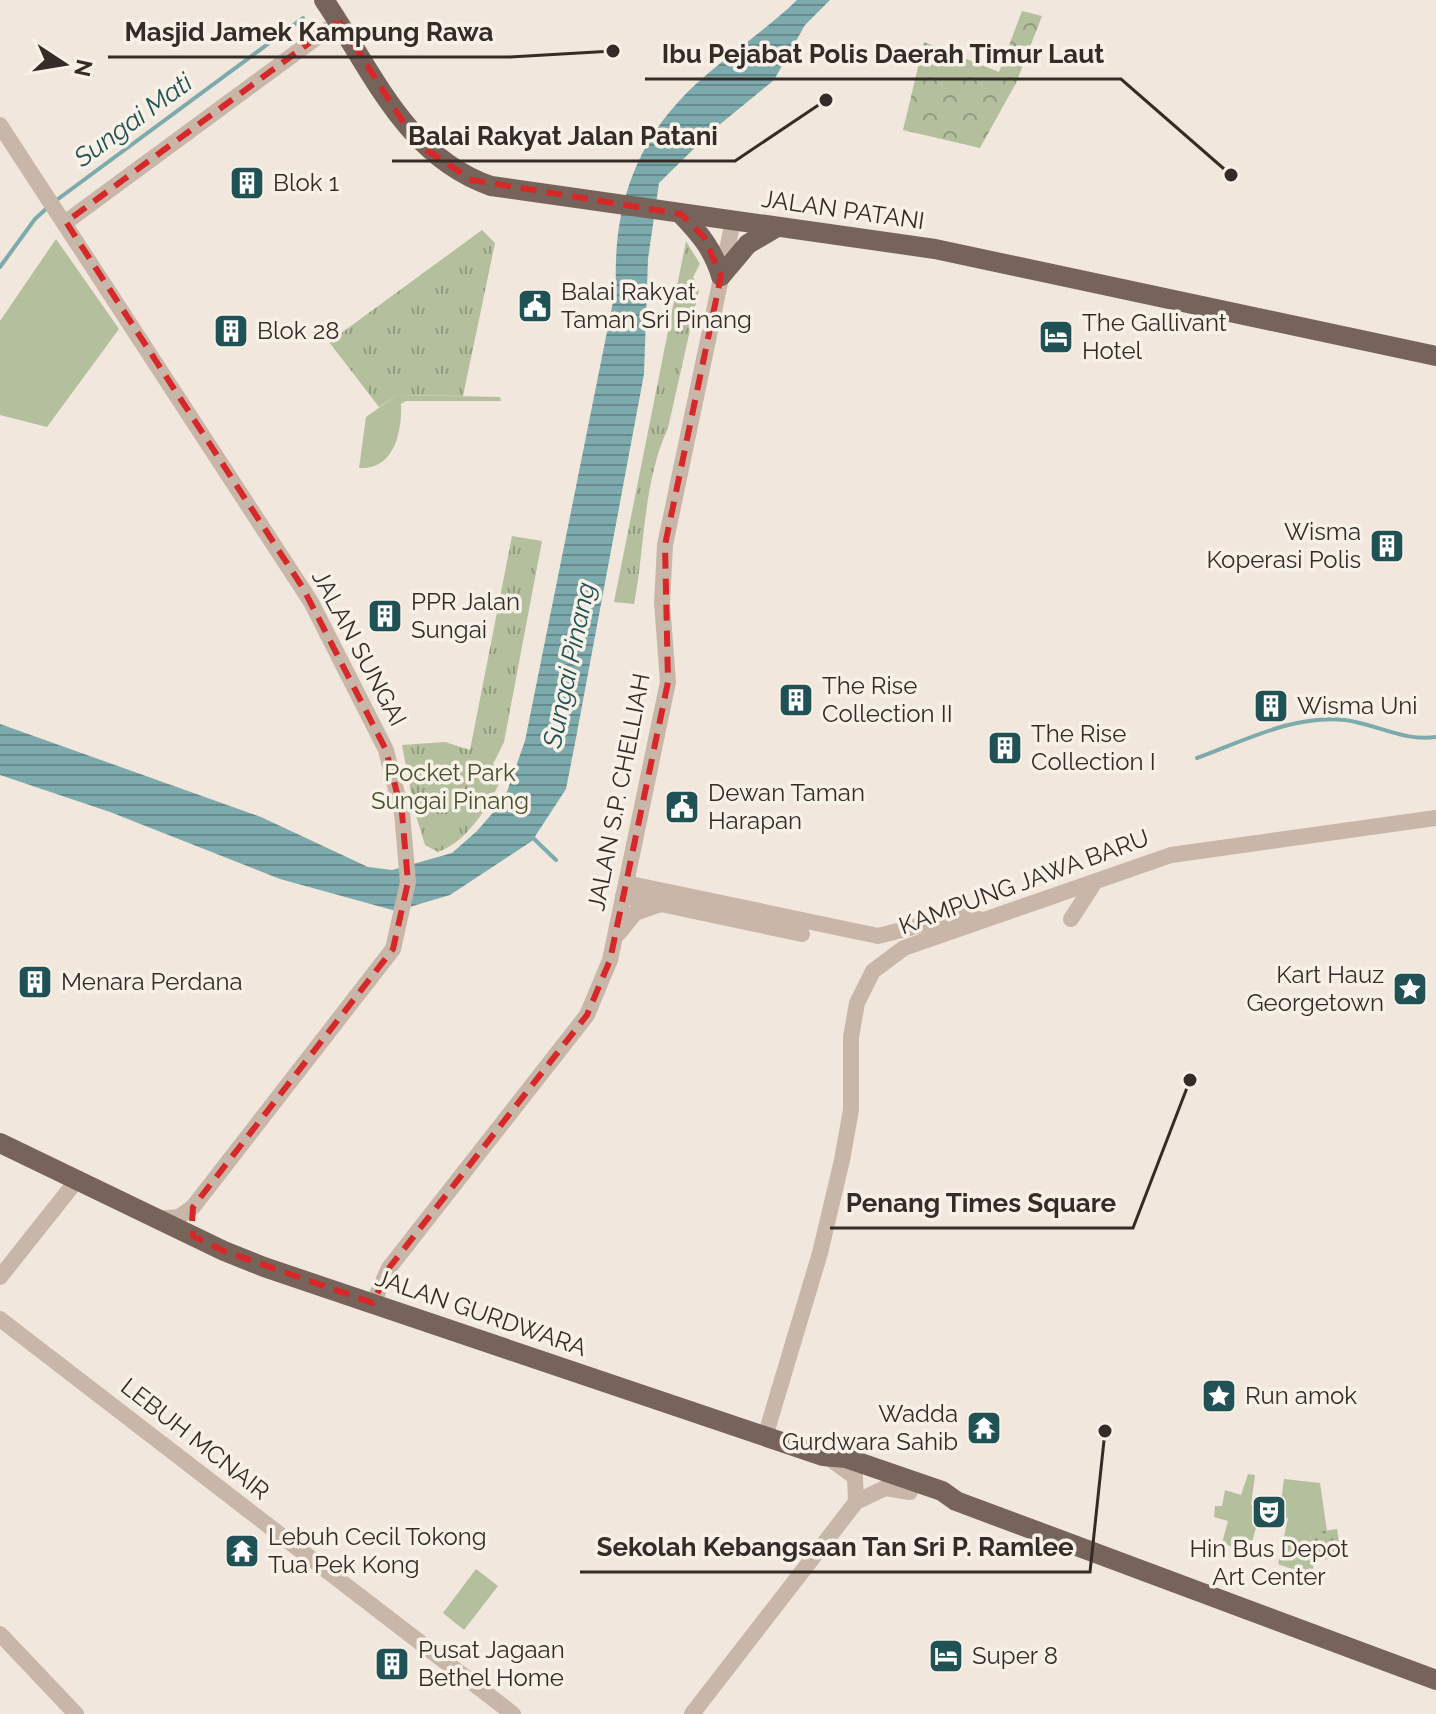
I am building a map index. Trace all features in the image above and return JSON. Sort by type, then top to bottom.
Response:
[{"type":"main road","name":"JALAN PATANI","points":[[324,0],[405,125],[425,149],[453,168],[491,186],[935,249],[1436,356]]},
{"type":"main road","points":[[672,213],[704,237],[715,254],[721,276]]},
{"type":"main road","points":[[721,276],[748,244],[777,227]]},
{"type":"main road","name":"JALAN GURDWARA","points":[[0,1143],[264,1267],[828,1458],[846,1458],[942,1491],[956,1501],[1436,1679]]},
{"type":"main road","name":"JALAN GURDWARA","points":[[910,1492],[940,1502],[956,1501]]},
{"type":"street","points":[[63,218],[339,21]]},
{"type":"street","name":"JALAN SUNGAI","points":[[0,125],[317,612],[386,750],[406,849],[408,882],[393,949],[193,1207]]},
{"type":"street","name":"JALAN S.P. CHELLIAH","points":[[373,1303],[389,1268],[587,1015],[598,994],[615,938],[668,682],[662,603],[665,545],[733,221]]},
{"type":"street","name":"KAMPUNG JAWA BARU","points":[[765,1437],[820,1253],[842,1160],[851,1110],[853,1020],[863,987],[873,971],[904,948],[1171,855],[1436,818]]},
{"type":"street","points":[[634,845],[639,867],[663,898]]},
{"type":"street","points":[[1071,919],[1096,881]]},
{"type":"street","points":[[624,889],[802,934]]},
{"type":"street","points":[[615,938],[635,913],[663,898],[878,936],[960,915],[984,920]]},
{"type":"street","points":[[0,1277],[77,1180]]},
{"type":"street","points":[[157,1219],[179,1217],[193,1207]]},
{"type":"street","points":[[193,1207],[193,1236]]},
{"type":"street","name":"LEBUH MCNAIR","points":[[0,1319],[513,1714]]},
{"type":"street","points":[[828,1458],[855,1477],[856,1502]]},
{"type":"street","points":[[692,1714],[856,1502],[885,1488],[910,1492]]},
{"type":"street","points":[[0,1634],[76,1714]]},
{"type":"highlighted area","points":[[339,21],[405,125],[425,149],[472,180],[681,214],[704,237],[721,276],[665,545],[668,682],[610,960],[587,1015],[389,1268],[373,1303],[224,1251],[193,1236],[193,1207],[393,949],[408,882],[402,813],[386,750],[303,588],[66,222]]},
{"type":"green space","points":[[1022,11],[1042,16],[1016,83],[980,148],[903,130],[924,42],[999,72]]},
{"type":"green space","points":[[482,230],[495,243],[463,396],[397,395],[379,407],[329,342]]},
{"type":"green space","points":[[56,239],[119,329],[47,427],[0,415],[0,321]]},
{"type":"green space","points":[[686,241],[700,264],[693,277],[699,290],[668,428],[654,470],[634,604],[614,602]]},
{"type":"green space","points":[[397,395],[500,397],[501,401],[406,401],[401,404],[398,437],[388,456],[381,463],[359,468],[366,417]]},
{"type":"green space","name":"Pocket Park Sungai Pinang","points":[[512,536],[542,541],[504,742],[493,764],[505,772],[470,829],[438,852],[425,845],[414,809],[402,745],[445,742],[470,750]]},
{"type":"green space","points":[[1248,1474],[1255,1475],[1251,1505],[1280,1509],[1284,1479],[1320,1483],[1327,1531],[1310,1534],[1314,1561],[1312,1576],[1278,1564],[1288,1518],[1260,1513],[1249,1553],[1222,1543],[1228,1521],[1214,1517],[1215,1506],[1222,1506],[1225,1490],[1241,1495]]},
{"type":"green space","points":[[1337,1529],[1341,1557],[1314,1561],[1310,1533]]},
{"type":"green space","points":[[476,1569],[498,1586],[464,1630],[443,1613]]},
{"type":"water","name":"Sungai Pinang","points":[[797,0],[830,0],[805,25],[774,80],[713,130],[659,183],[648,259],[644,374],[576,738],[566,789],[532,841],[450,895],[396,911],[280,879],[110,812],[0,775],[0,724],[261,817],[368,867],[392,870],[452,853],[477,831],[504,800],[525,741],[616,287],[619,229],[632,176],[658,127],[676,105],[709,72]]},
{"type":"waterway","name":"Sungai Mati","points":[[54,202],[303,18]]},
{"type":"waterway","name":"Sungai Mati","points":[[0,267],[35,219],[47,208]]},
{"type":"waterway","points":[[1197,758],[1270,730],[1326,719],[1357,722],[1413,737],[1436,737]]},
{"type":"waterway","points":[[532,837],[556,860]]},
{"type":"place","name":"Masjid Jamek Kampung Rawa","points":[[613,51]]},
{"type":"place","name":"Balai Rakyat Jalan Patani","points":[[826,100]]},
{"type":"place","name":"Ibu Pejabat Polis Daerah Timur Laut","points":[[1231,175]]},
{"type":"place","name":"Blok 1","points":[[247,183]]},
{"type":"place","name":"Balai Rakyat Taman Sri Pinang","points":[[535,306]]},
{"type":"place","name":"Blok 28","points":[[231,331]]},
{"type":"place","name":"The Gallivant Hotel","points":[[1056,337]]},
{"type":"place","name":"Wisma Koperasi Polis","points":[[1387,546]]},
{"type":"place","name":"PPR Jalan Sungai","points":[[385,616]]},
{"type":"place","name":"The Rise Collection II","points":[[796,700]]},
{"type":"place","name":"Wisma Uni","points":[[1271,706]]},
{"type":"place","name":"The Rise Collection I","points":[[1005,748]]},
{"type":"place","name":"Dewan Taman Harapan","points":[[682,807]]},
{"type":"place","name":"Menara Perdana","points":[[35,982]]},
{"type":"place","name":"Kart Hauz Georgetown","points":[[1410,989]]},
{"type":"place","name":"Penang Times Square","points":[[1190,1080]]},
{"type":"place","name":"Run amok","points":[[1219,1396]]},
{"type":"place","name":"Wadda Gurdwara Sahib","points":[[984,1428]]},
{"type":"place","name":"Sekolah Kebangsaan Tan Sri P. Ramlee","points":[[1105,1431]]},
{"type":"place","name":"Hin Bus Depot Art Center","points":[[1269,1512]]},
{"type":"place","name":"Lebuh Cecil Tokong Tua Pek Kong","points":[[242,1551]]},
{"type":"place","name":"Super 8","points":[[946,1656]]},
{"type":"place","name":"Pusat Jagaan Bethel Home","points":[[392,1664]]}]
